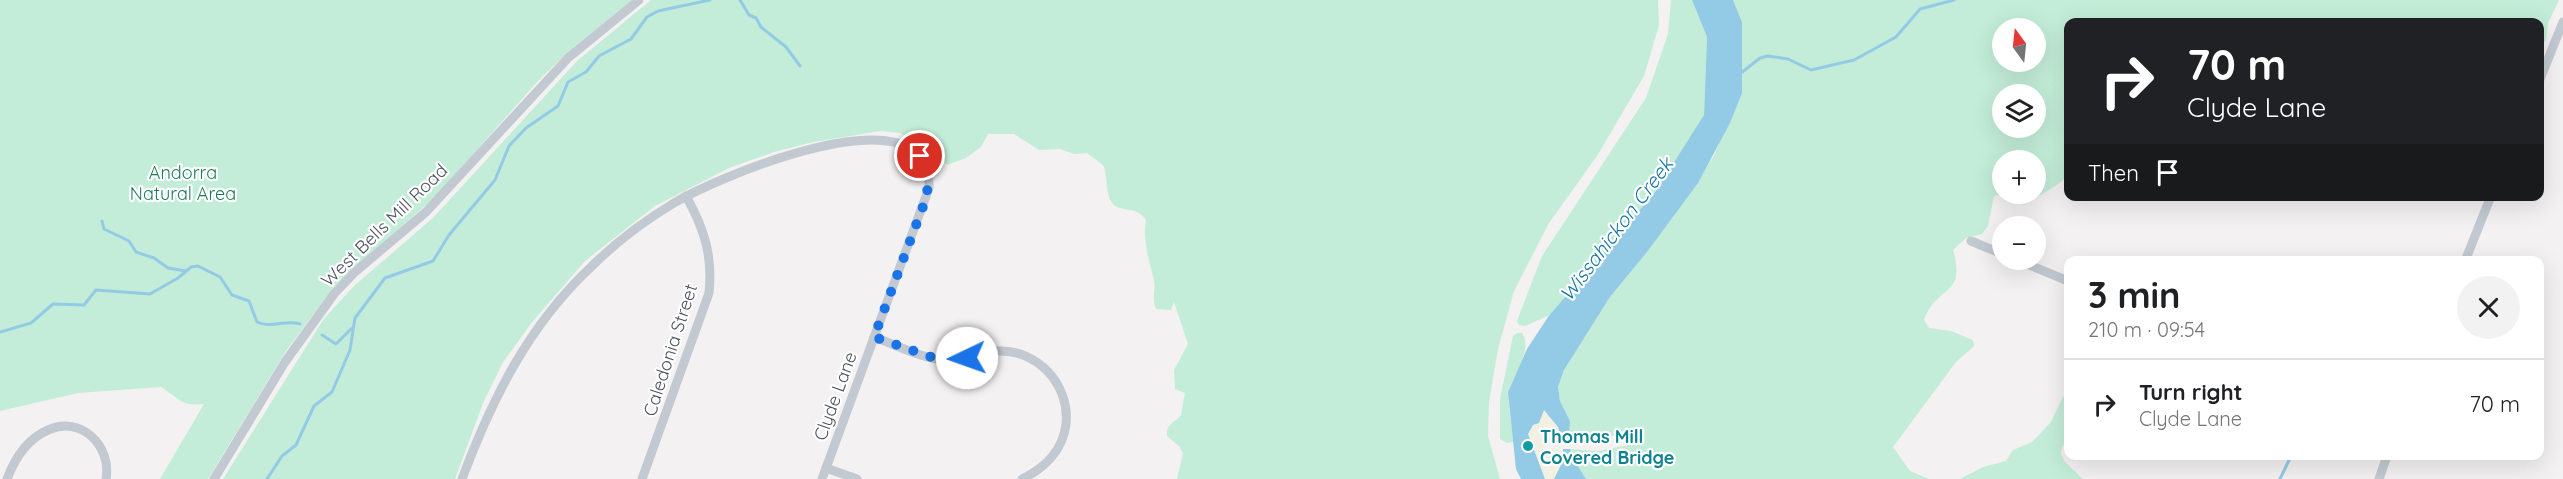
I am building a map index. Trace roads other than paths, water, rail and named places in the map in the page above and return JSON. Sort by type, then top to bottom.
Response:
[{"type":"street","name":"West Bells Mill Road","points":[[214,479],[300,338],[334,294],[355,272],[426,213],[568,58],[639,0]]},
{"type":"street","points":[[2544,69],[2563,22]]},
{"type":"street","name":"Clyde Lane","points":[[686,196],[754,166],[797,153],[837,145],[894,141],[907,145],[920,156],[928,174],[927,196],[822,479]]},
{"type":"street","points":[[462,479],[501,384],[551,309],[613,247],[651,218],[686,196]]},
{"type":"street","name":"Caledonia Street","points":[[642,479],[709,293],[710,265],[706,238],[686,196]]},
{"type":"street","points":[[2466,256],[2489,201]]},
{"type":"street","points":[[1971,241],[1992,250]]},
{"type":"street","points":[[2041,270],[2064,279]]},
{"type":"street","points":[[874,337],[940,360],[958,360],[991,351],[1018,352],[1044,367],[1063,396],[1066,421],[1060,445],[1044,466],[1022,479]]},
{"type":"street","points":[[7,479],[16,459],[26,446],[47,430],[62,426],[82,429],[99,443],[107,463],[106,479]]},
{"type":"street","points":[[2379,479],[2386,460]]},
{"type":"street","points":[[826,468],[857,479]]},
{"type":"water","points":[[1692,0],[1733,0],[1742,22],[1742,93],[1730,123],[1698,183],[1610,297],[1564,370],[1558,387],[1560,401],[1570,421],[1569,438],[1561,438],[1558,427],[1544,410],[1539,423],[1533,425],[1528,434],[1545,479],[1521,479],[1516,469],[1508,392],[1527,349],[1548,317],[1656,191],[1704,115],[1707,37]]},
{"type":"water","points":[[1563,449],[1570,449],[1571,455],[1586,479],[1554,479],[1562,463]]},
{"type":"waterway","points":[[267,479],[282,456],[296,445],[314,406],[332,392],[350,350],[355,318],[385,278],[433,261],[449,235],[495,180],[509,146],[526,128],[558,106],[568,82],[586,72],[599,56],[631,39],[647,17],[658,11],[710,0]]},
{"type":"waterway","points":[[740,0],[749,15],[756,18],[761,27],[786,47],[800,66]]},
{"type":"waterway","points":[[1741,73],[1760,58],[1768,56],[1788,59],[1811,70],[1854,60],[1896,37],[1920,9],[1954,0]]},
{"type":"waterway","points":[[102,221],[104,229],[129,241],[136,252],[154,258],[168,268],[186,271]]},
{"type":"waterway","points":[[0,332],[31,323],[53,304],[84,305],[96,290],[150,294],[178,278],[191,267],[198,266],[220,277],[232,295],[249,301],[257,322],[268,325],[300,324]]},
{"type":"waterway","points":[[322,335],[336,344],[352,328]]},
{"type":"waterway","points":[[2280,479],[2289,460]]},
{"type":"place","name":"Thomas Mill Covered Bridge","points":[[1528,446]]},
{"type":"park label","name":"Andorra Natural Area","points":[[183,182]]},
{"type":"water label","name":"Wissahickon Creek","points":[[1616,229]]}]
